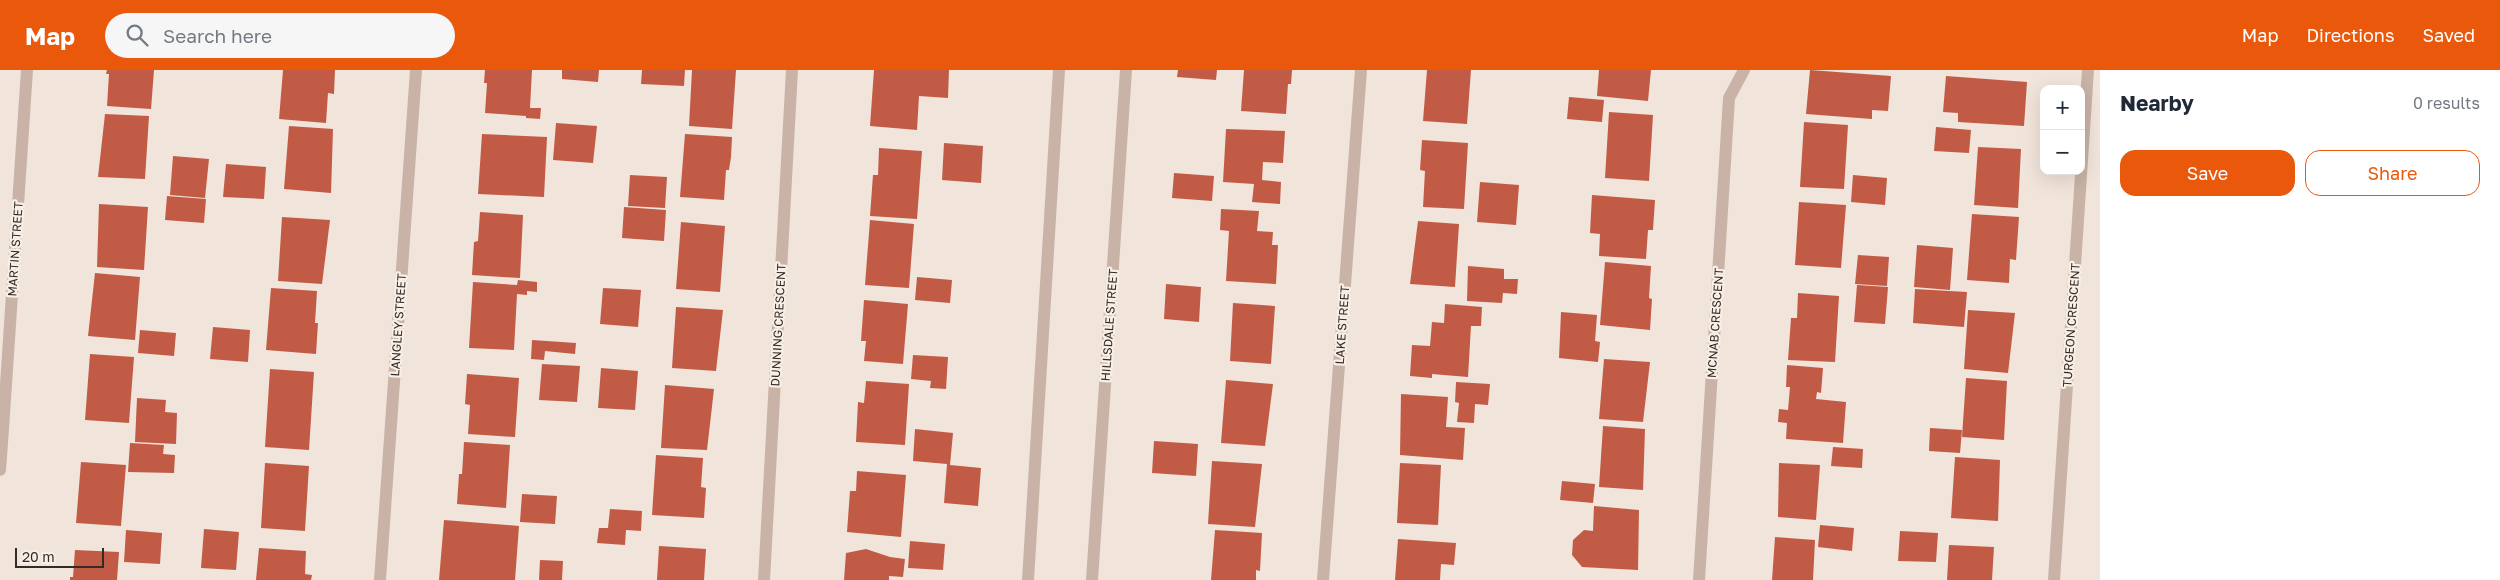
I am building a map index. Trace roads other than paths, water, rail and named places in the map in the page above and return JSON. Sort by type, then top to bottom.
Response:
[{"type":"street","name":"MARTIN STREET","points":[[0,470],[27,70]]},
{"type":"street","name":"LANGLEY STREET","points":[[380,580],[416,70]]},
{"type":"street","name":"DUNNING CRESCENT","points":[[764,580],[792,70]]},
{"type":"street","points":[[1028,580],[1059,70]]},
{"type":"street","name":"HILLSDALE STREET","points":[[1092,580],[1126,70]]},
{"type":"street","name":"LAKE STREET","points":[[1323,580],[1361,70]]},
{"type":"street","name":"MCNAB CRESCENT","points":[[1699,580],[1729,98],[1744,70]]},
{"type":"street","name":"TURGEON CRESCENT","points":[[2054,580],[2088,70]]}]
